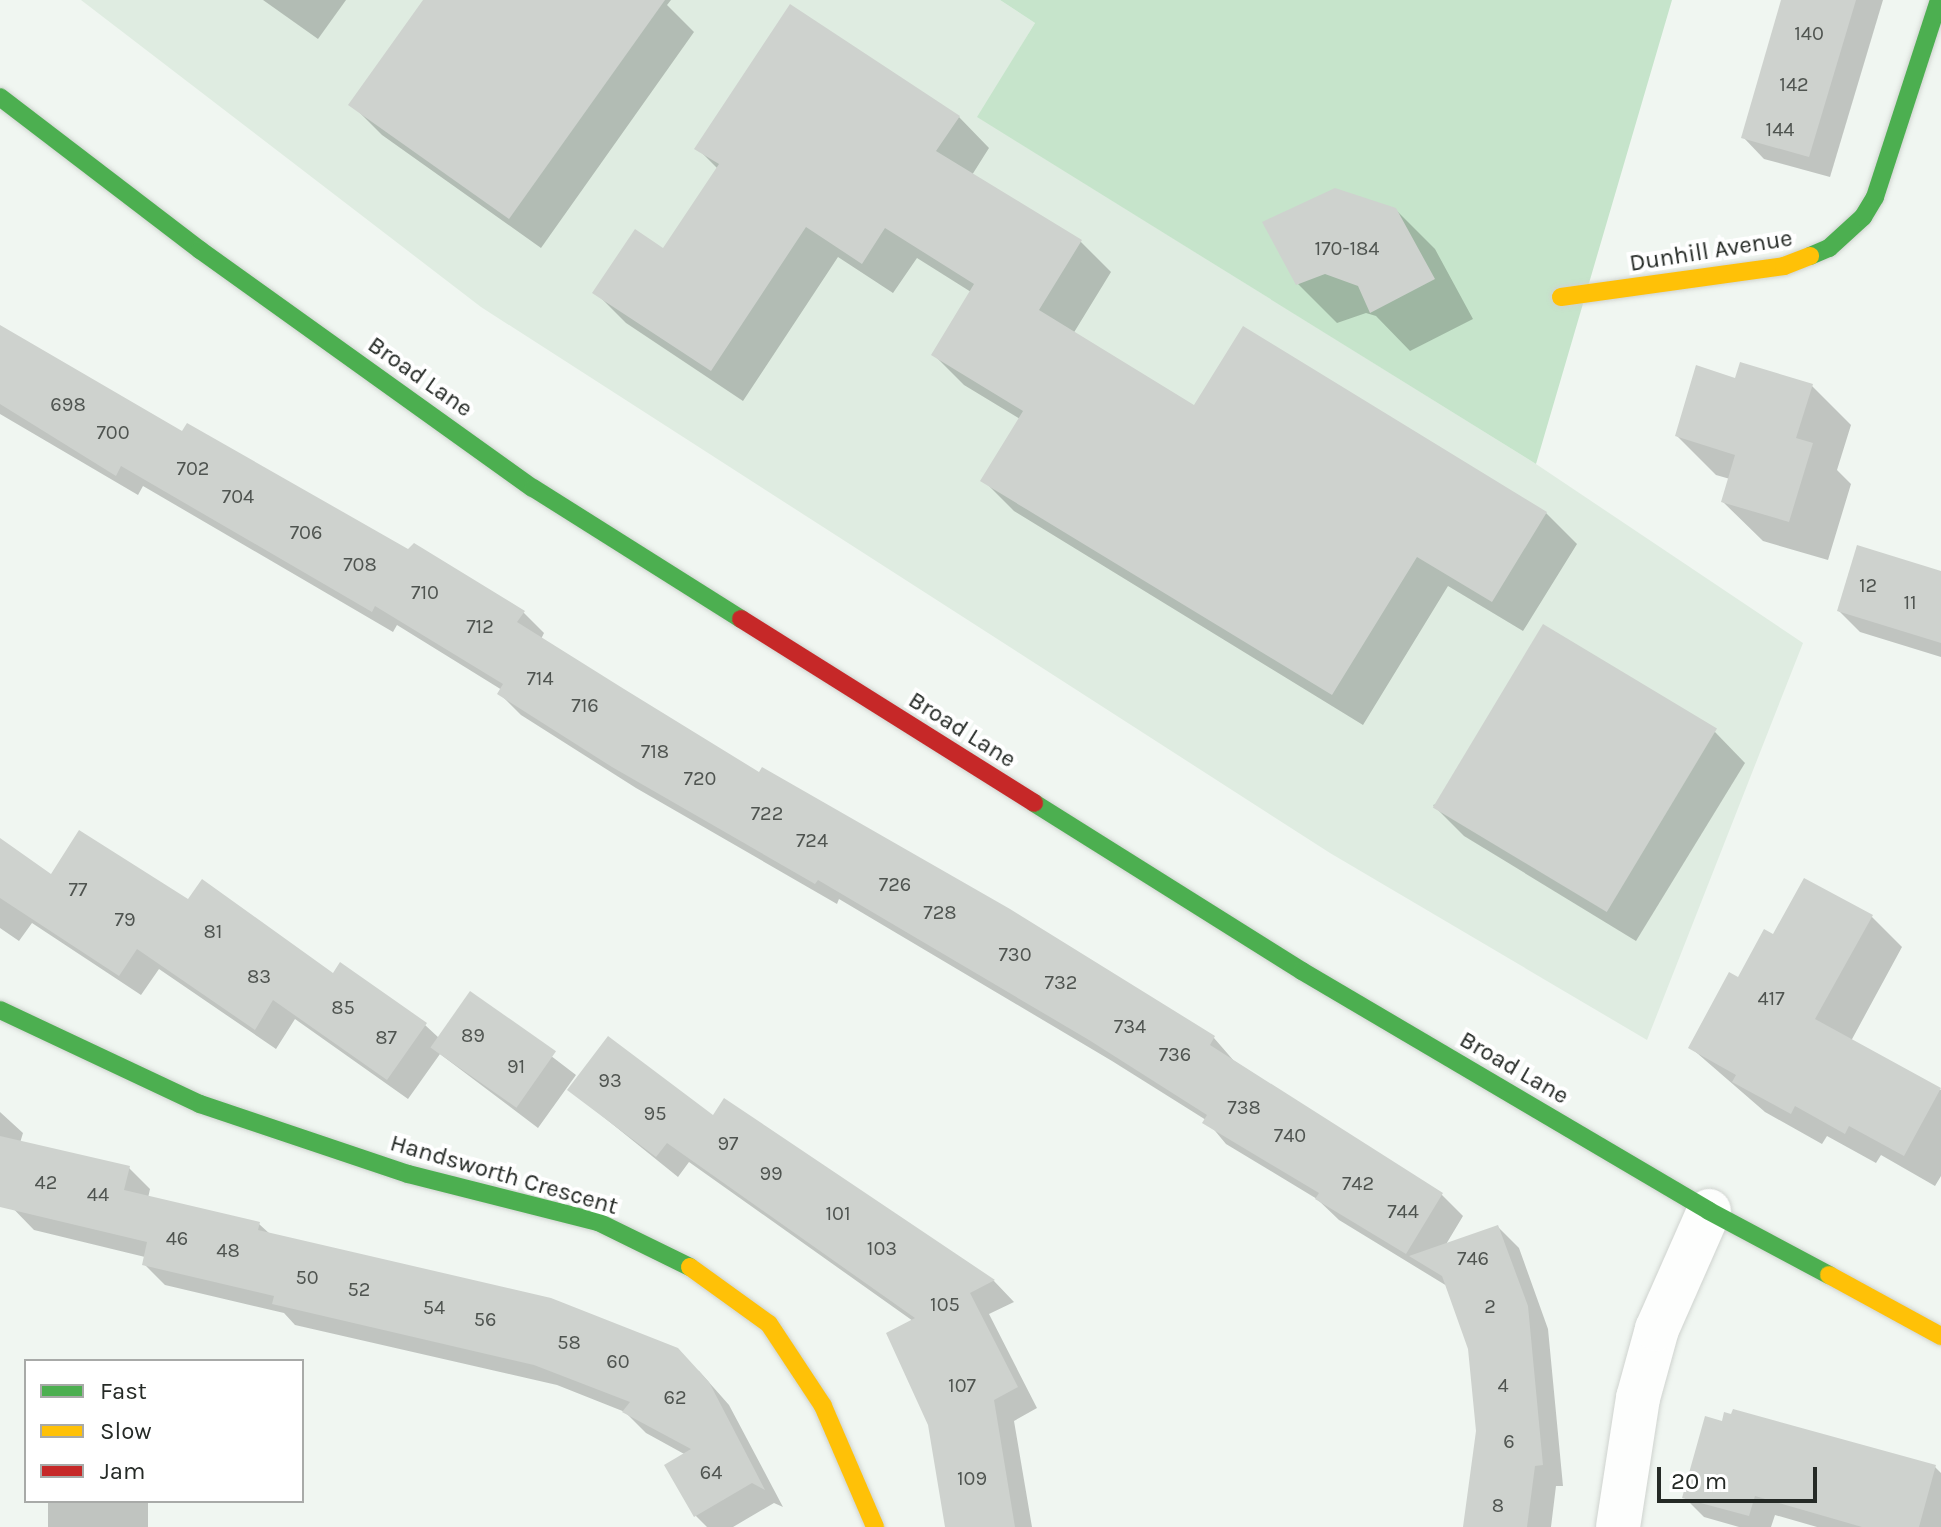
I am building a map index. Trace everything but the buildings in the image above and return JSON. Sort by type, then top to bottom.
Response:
[{"type":"street","name":"Dunhill Avenue","points":[[1561,297],[1784,266],[1829,248],[1863,217],[1875,197],[1939,0]]},
{"type":"street","name":"Broad Lane","points":[[0,97],[200,250],[533,488],[1302,971],[1709,1211],[1941,1336]]},
{"type":"street","name":"Handsworth Crescent","points":[[0,1010],[200,1104],[408,1174],[598,1222],[680,1260],[769,1324],[823,1406],[875,1527]]},
{"type":"street","points":[[1618,1527],[1638,1398],[1657,1329],[1709,1211]]},
{"type":"shaded area","points":[[81,0],[1000,0],[1035,23],[978,117],[1536,464],[1803,643],[1647,1040],[1330,853],[481,307]]},
{"type":"green space","points":[[1000,0],[1672,0],[1536,464],[977,117],[1035,23]]},
{"type":"traffic: fast","points":[[1810,256],[1829,248],[1863,217],[1875,197],[1939,0]]},
{"type":"traffic: fast","points":[[0,97],[200,250],[533,488],[741,619]]},
{"type":"traffic: fast","points":[[1034,803],[1302,971],[1709,1211],[1829,1275]]},
{"type":"traffic: fast","points":[[0,1010],[200,1104],[408,1174],[598,1222],[690,1267]]},
{"type":"traffic: slow","points":[[1561,297],[1784,266],[1810,256]]},
{"type":"traffic: slow","points":[[690,1267],[769,1324],[823,1406],[875,1527]]},
{"type":"traffic: slow","points":[[1829,1275],[1941,1336]]},
{"type":"traffic: jam","points":[[741,619],[1034,803]]}]
